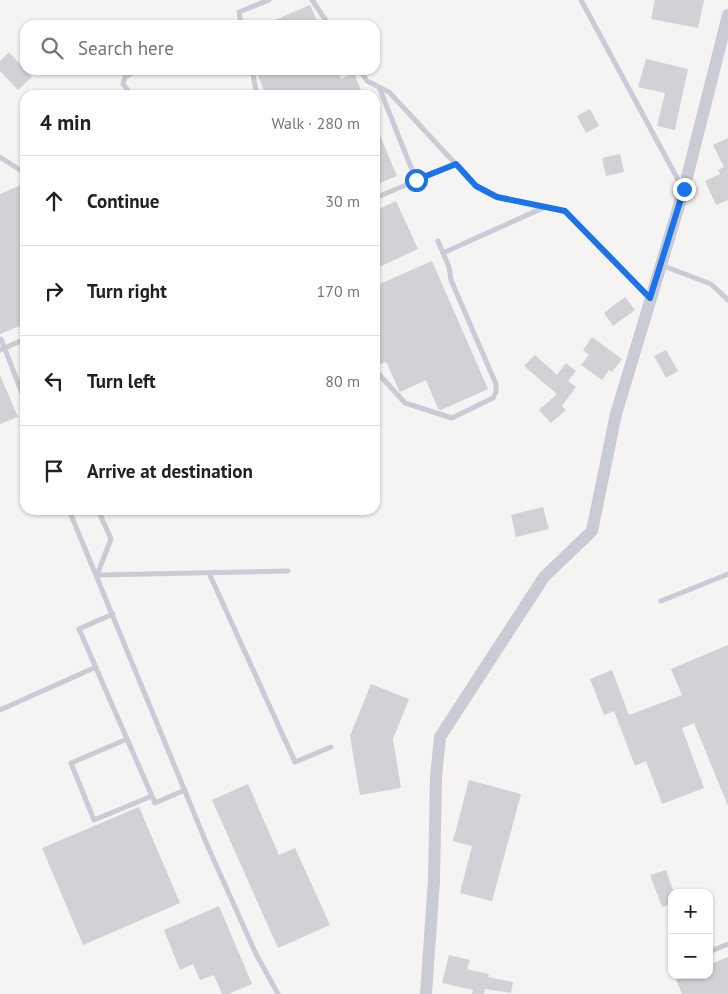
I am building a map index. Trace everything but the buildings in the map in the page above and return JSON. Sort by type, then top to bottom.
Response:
[{"type":"street","points":[[426,994],[434,880],[436,777],[440,737],[544,577],[592,531],[616,414],[684,189],[728,15]]},
{"type":"lane","points":[[241,20],[239,12],[269,0]]},
{"type":"lane","points":[[312,0],[326,20]]},
{"type":"lane","points":[[581,0],[684,189]]},
{"type":"lane","points":[[127,90],[123,84],[125,77],[128,75]]},
{"type":"lane","points":[[253,75],[256,90]]},
{"type":"lane","points":[[363,75],[367,81],[389,92],[476,186],[497,197],[565,211],[650,298]]},
{"type":"lane","points":[[379,87],[416,180]]},
{"type":"lane","points":[[0,157],[20,170]]},
{"type":"lane","points":[[380,196],[456,164]]},
{"type":"lane","points":[[443,252],[545,207]]},
{"type":"lane","points":[[380,376],[405,403],[452,418],[494,398],[496,384],[451,280],[450,267],[438,241]]},
{"type":"lane","points":[[660,265],[711,284],[728,300]]},
{"type":"lane","points":[[1,339],[2,349],[20,390]]},
{"type":"lane","points":[[2,349],[20,342]]},
{"type":"lane","points":[[71,515],[184,790],[256,954],[278,994]]},
{"type":"lane","points":[[97,575],[111,539],[100,515]]},
{"type":"lane","points":[[97,575],[288,571]]},
{"type":"lane","points":[[209,573],[295,762],[331,747]]},
{"type":"lane","points":[[661,601],[728,574]]},
{"type":"lane","points":[[113,614],[79,629],[155,803],[184,790]]},
{"type":"lane","points":[[0,710],[96,667]]},
{"type":"lane","points":[[127,739],[71,762],[94,820],[152,796]]},
{"type":"lane","points":[[713,950],[728,944]]},
{"type":"route","points":[[416,180],[456,164],[476,186],[497,197],[565,211],[650,298],[684,189]]}]
